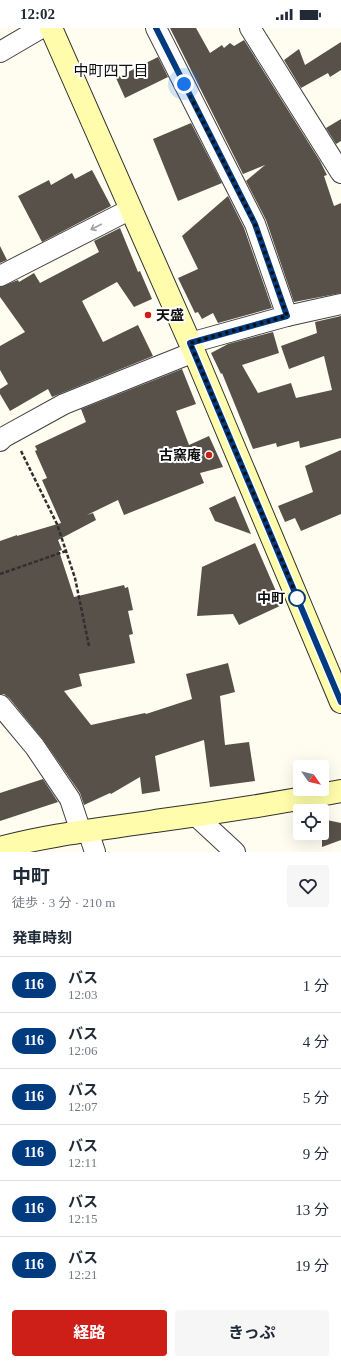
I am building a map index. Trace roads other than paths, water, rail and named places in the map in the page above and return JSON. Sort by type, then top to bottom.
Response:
[{"type":"street","points":[[0,52],[41,28]]},
{"type":"street","points":[[51,28],[192,347],[341,702]]},
{"type":"street","points":[[156,28],[255,224],[287,316]]},
{"type":"street","points":[[250,28],[341,173]]},
{"type":"street","points":[[0,276],[131,209]]},
{"type":"street","points":[[6,437],[64,404],[192,347],[287,316],[341,304]]},
{"type":"street","points":[[0,705],[36,747],[70,799],[95,852]]},
{"type":"street","points":[[0,848],[18,842],[85,831],[196,816],[341,791]]},
{"type":"street","points":[[196,816],[235,852]]},
{"type":"place","name":"天盛","points":[[148,315]]},
{"type":"place","name":"古窯庵","points":[[209,455]]},
{"type":"place","name":"中町","points":[[297,598]]},
{"type":"district","name":"中町四丁目","points":[[111,71]]}]
